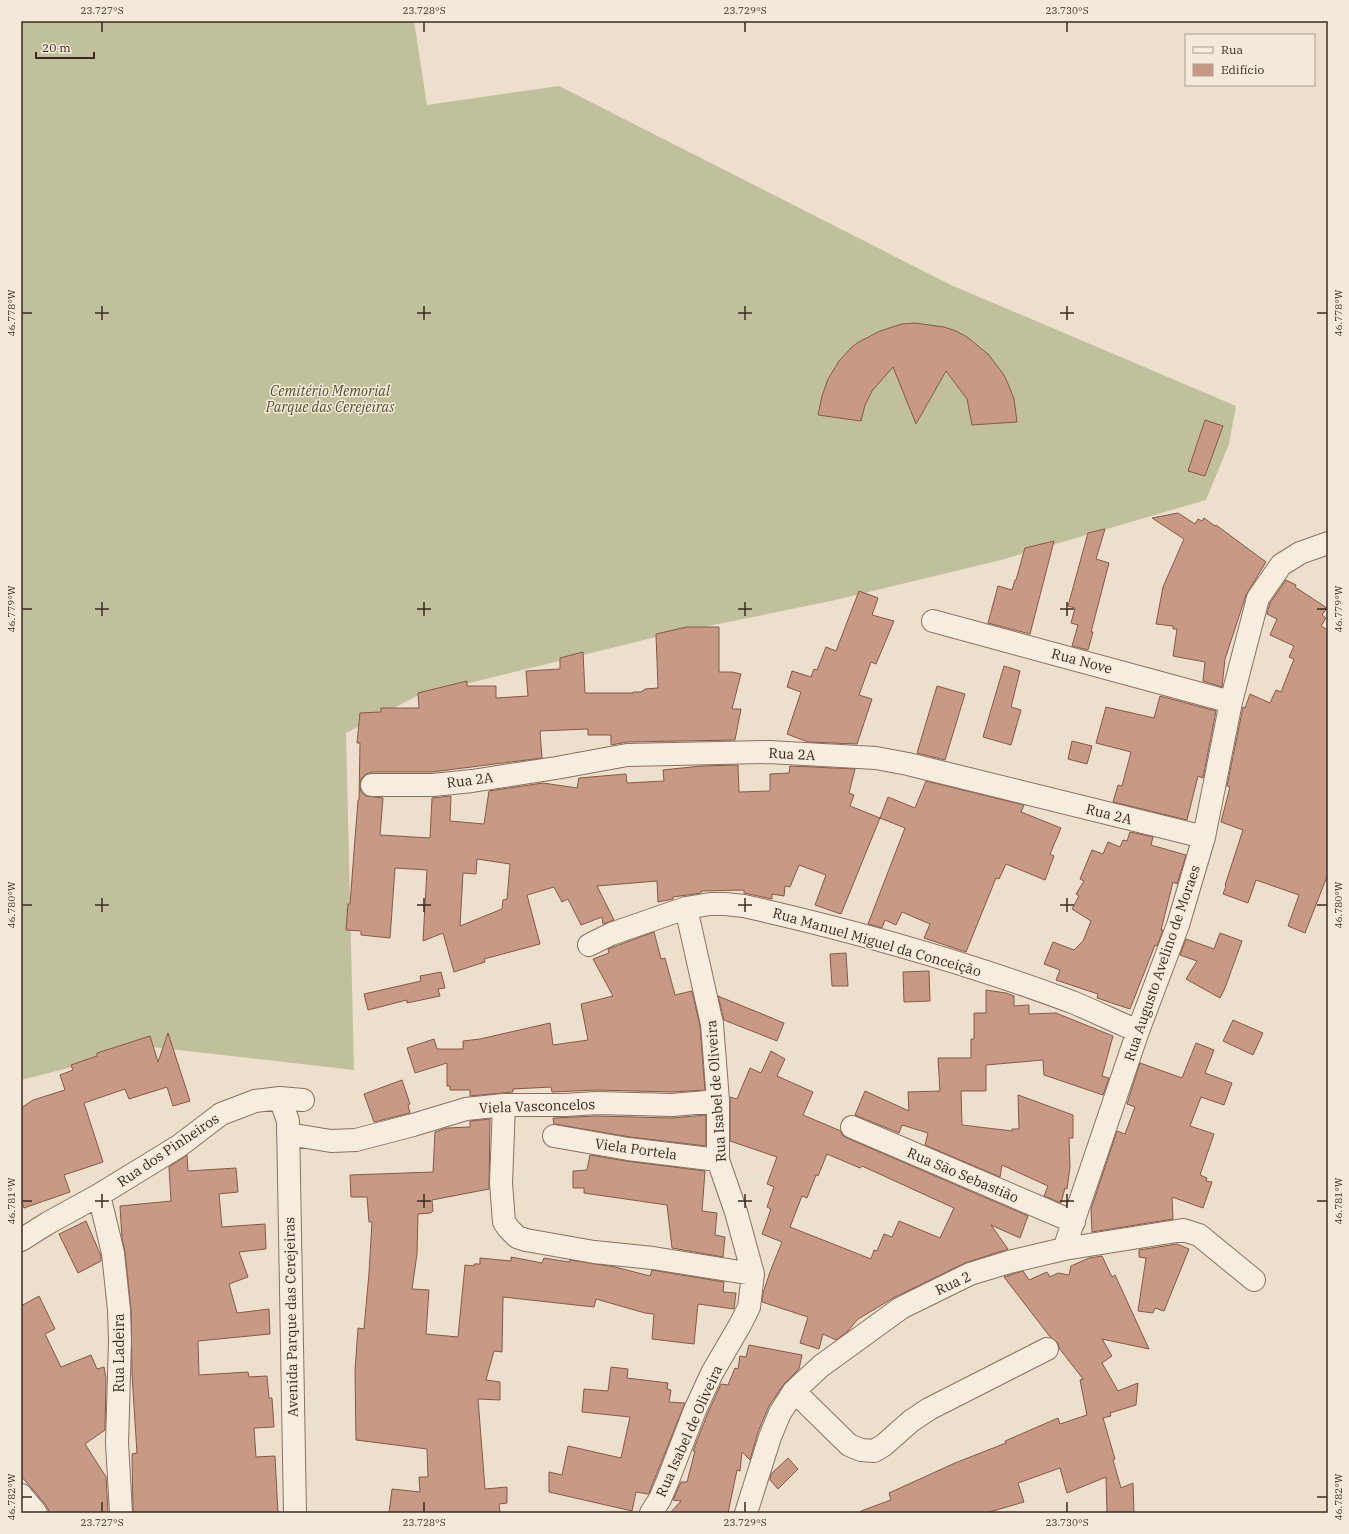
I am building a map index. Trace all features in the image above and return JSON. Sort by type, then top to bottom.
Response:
[{"type":"street","name":"Rua Augusto Avelino de Moraes","points":[[1064,1249],[1138,1031],[1178,925],[1204,837],[1231,702],[1258,598],[1281,565],[1300,553],[1328,543]]},
{"type":"street","name":"Rua Nove","points":[[933,621],[1231,702]]},
{"type":"street","name":"Rua 2A","points":[[372,786],[433,785],[472,781],[627,755],[769,752],[876,758],[908,764],[1204,837]]},
{"type":"street","name":"Rua Manuel Miguel da Conceição","points":[[589,945],[611,934],[686,908],[710,904],[744,906],[878,939],[1034,988],[1138,1031]]},
{"type":"street","name":"Rua Isabel de Oliveira","points":[[651,1513],[660,1499],[692,1417],[712,1373],[749,1307],[753,1274],[736,1212],[718,1160],[718,1101],[712,1024],[686,908]]},
{"type":"street","name":"Rua dos Pinheiros","points":[[21,1240],[48,1223],[99,1195],[179,1146],[221,1114],[255,1101],[280,1098],[303,1100],[288,1127]]},
{"type":"street","name":"Avenida Parque das Cerejeiras","points":[[280,1098],[288,1127],[295,1513]]},
{"type":"street","name":"Viela Vasconcelos","points":[[288,1127],[331,1141],[356,1140],[466,1109],[504,1105],[565,1105],[597,1103],[672,1104],[718,1101]]},
{"type":"street","points":[[504,1105],[501,1183],[504,1222],[518,1237],[526,1240],[594,1252],[654,1258],[753,1274]]},
{"type":"street","name":"Rua São Sebastião","points":[[852,1127],[1074,1222]]},
{"type":"street","name":"Viela Portela","points":[[554,1136],[628,1149],[718,1160]]},
{"type":"street","name":"Rua Ladeira","points":[[99,1195],[113,1252],[119,1310],[120,1341],[117,1443],[121,1513]]},
{"type":"street","name":"Rua 2","points":[[746,1513],[770,1438],[780,1413],[794,1391],[821,1366],[901,1308],[970,1274],[1009,1262],[1064,1249],[1183,1230],[1199,1235],[1254,1280]]},
{"type":"street","points":[[794,1391],[849,1445],[861,1450],[874,1451],[884,1445],[911,1421],[929,1409],[1047,1349]]},
{"type":"street","points":[[21,1495],[36,1513]]},
{"type":"green space","name":"Cemitério Memorial Parque das Cerejeiras","points":[[21,21],[414,21],[427,105],[559,86],[951,285],[1236,406],[1229,444],[1206,500],[1001,560],[831,601],[660,636],[417,696],[346,733],[354,1070],[152,1047],[21,1080]]},
{"type":"building","points":[[915,323],[944,327],[956,331],[967,337],[988,354],[1004,375],[1009,386],[1014,399],[1017,422],[972,425],[967,399],[946,371],[916,424],[893,367],[872,391],[865,405],[861,421],[818,415],[822,396],[828,379],[839,361],[851,348],[857,343],[880,331],[902,324]]},
{"type":"building","points":[[1205,420],[1223,426],[1205,476],[1188,471]]},
{"type":"building","points":[[1178,513],[1195,524],[1198,519],[1202,521],[1204,518],[1215,526],[1216,525],[1266,562],[1246,595],[1225,659],[1222,687],[1203,681],[1205,662],[1173,656],[1177,629],[1173,629],[1173,626],[1156,624],[1163,587],[1184,539],[1152,518]]},
{"type":"building","points":[[1105,529],[1096,559],[1109,563],[1091,632],[1093,632],[1088,650],[1072,646],[1078,625],[1071,623],[1075,608],[1068,606],[1088,533]]},
{"type":"building","points":[[1054,541],[1030,634],[988,623],[998,586],[1012,590],[1025,548]]},
{"type":"building","points":[[1286,580],[1296,585],[1295,587],[1327,608],[1322,615],[1326,618],[1321,626],[1328,630],[1328,874],[1305,933],[1288,926],[1299,895],[1256,880],[1248,903],[1223,894],[1243,830],[1221,822],[1230,787],[1227,786],[1243,707],[1245,708],[1250,694],[1270,703],[1276,690],[1281,692],[1294,659],[1289,657],[1294,646],[1270,635],[1277,619],[1267,614],[1270,603]]},
{"type":"building","points":[[859,591],[878,598],[872,615],[894,621],[876,664],[871,662],[859,695],[872,699],[857,744],[808,742],[787,734],[801,692],[787,687],[792,671],[811,677],[814,669],[817,670],[826,647],[836,651]]},
{"type":"building","points":[[687,627],[719,627],[719,672],[741,674],[732,709],[741,709],[735,740],[627,742],[611,745],[611,735],[588,735],[588,729],[540,731],[542,758],[432,772],[372,772],[366,774],[361,779],[360,785],[361,792],[366,796],[383,798],[380,835],[430,838],[432,798],[451,796],[450,821],[484,824],[489,791],[543,783],[577,788],[579,778],[626,774],[627,783],[664,781],[663,770],[701,766],[738,765],[739,792],[770,791],[770,774],[789,773],[790,766],[855,769],[849,793],[854,795],[850,806],[880,818],[841,914],[815,905],[826,875],[799,865],[790,887],[785,886],[784,896],[772,894],[772,899],[744,893],[744,890],[701,891],[701,893],[673,897],[673,899],[658,902],[657,881],[597,886],[614,920],[603,924],[602,917],[581,925],[568,899],[562,902],[554,887],[527,895],[540,944],[484,959],[485,962],[454,972],[443,933],[423,941],[427,870],[395,868],[390,938],[361,935],[361,931],[346,930],[348,904],[350,904],[359,800],[360,743],[357,743],[360,713],[381,712],[381,708],[419,708],[418,693],[467,681],[467,686],[496,686],[496,698],[528,696],[526,671],[560,669],[560,658],[583,652],[585,693],[633,693],[641,692],[645,689],[658,688],[656,634]],"holes":[[[477,859],[510,864],[507,899],[503,900],[502,909],[460,926],[463,873],[476,874]]]},
{"type":"building","points":[[1004,666],[1020,671],[1011,707],[1021,710],[1011,745],[983,737]]},
{"type":"building","points":[[937,686],[965,694],[945,760],[917,753]]},
{"type":"building","points":[[1160,696],[1216,711],[1203,778],[1198,776],[1187,820],[1113,802],[1118,785],[1122,786],[1131,752],[1096,743],[1106,707],[1154,718]]},
{"type":"building","points":[[1072,741],[1092,746],[1087,764],[1068,759]]},
{"type":"building","points":[[926,781],[1024,805],[1021,812],[1061,828],[1050,854],[1054,856],[1045,880],[1006,864],[999,879],[996,878],[966,952],[924,938],[930,924],[902,912],[896,925],[885,920],[882,928],[868,924],[905,828],[880,818],[888,797],[915,808]]},
{"type":"building","points":[[1130,832],[1153,837],[1151,845],[1186,855],[1177,884],[1173,882],[1161,930],[1163,930],[1157,946],[1155,945],[1130,1009],[1097,998],[1098,994],[1056,980],[1060,970],[1044,964],[1053,942],[1074,950],[1083,941],[1091,921],[1072,909],[1079,896],[1076,894],[1084,881],[1080,879],[1092,850],[1103,854],[1108,842],[1120,847],[1123,840],[1127,841]]},
{"type":"building","points":[[654,932],[661,959],[665,958],[675,995],[692,991],[700,1026],[705,1090],[672,1092],[597,1090],[552,1092],[551,1087],[513,1089],[513,1092],[470,1096],[470,1090],[450,1090],[450,1086],[447,1086],[447,1063],[415,1073],[407,1048],[434,1039],[437,1049],[463,1049],[463,1041],[480,1039],[550,1023],[553,1045],[588,1040],[581,1004],[613,996],[593,959],[609,953],[608,949]]},
{"type":"building","points":[[1220,933],[1242,941],[1220,998],[1186,979],[1197,961],[1180,955],[1186,939],[1214,949]]},
{"type":"building","points":[[846,953],[848,986],[832,986],[830,954]]},
{"type":"building","points":[[929,971],[930,1001],[904,1002],[903,972]]},
{"type":"building","points":[[441,972],[445,988],[438,989],[440,996],[407,1003],[407,1000],[368,1010],[364,994],[421,981],[420,976]]},
{"type":"building","points":[[986,990],[1006,993],[1014,996],[1014,1006],[1029,1005],[1029,1014],[1056,1013],[1113,1036],[1102,1076],[1109,1078],[1103,1095],[1044,1075],[1043,1060],[986,1065],[986,1091],[961,1091],[962,1125],[1012,1131],[1012,1129],[1019,1129],[1018,1095],[1073,1115],[1073,1138],[1069,1138],[1070,1167],[1067,1189],[1065,1188],[1061,1203],[1044,1196],[1048,1186],[1002,1165],[1000,1177],[925,1145],[928,1133],[902,1125],[899,1133],[855,1115],[865,1091],[909,1111],[908,1092],[940,1091],[938,1058],[971,1058],[971,1039],[974,1039],[974,1013],[986,1013]]},
{"type":"building","points":[[718,996],[784,1023],[777,1041],[724,1020]]},
{"type":"building","points":[[1233,1020],[1263,1033],[1253,1055],[1223,1041]]},
{"type":"building","points":[[168,1033],[190,1101],[173,1106],[167,1087],[129,1099],[125,1089],[84,1103],[103,1162],[64,1175],[70,1192],[24,1208],[21,1199],[21,1108],[33,1100],[65,1090],[60,1075],[73,1070],[71,1065],[97,1056],[97,1053],[150,1036],[158,1062]]},
{"type":"building","points":[[1196,1043],[1214,1050],[1205,1073],[1232,1083],[1224,1105],[1201,1097],[1190,1126],[1214,1134],[1200,1175],[1207,1178],[1206,1181],[1212,1182],[1203,1208],[1172,1197],[1173,1219],[1092,1232],[1091,1209],[1117,1131],[1125,1134],[1135,1107],[1127,1104],[1140,1063],[1182,1078]]},
{"type":"building","points":[[771,1051],[785,1059],[777,1076],[813,1092],[803,1115],[841,1131],[842,1135],[847,1138],[1028,1216],[1020,1238],[991,1225],[1008,1249],[965,1263],[895,1297],[858,1319],[847,1332],[836,1340],[823,1334],[819,1349],[800,1343],[808,1317],[762,1302],[763,1293],[770,1272],[782,1242],[762,1234],[771,1209],[767,1207],[774,1187],[767,1184],[777,1157],[730,1141],[730,1097],[737,1099],[750,1068],[761,1073]],"holes":[[[827,1154],[860,1168],[862,1166],[954,1208],[940,1238],[899,1221],[892,1237],[884,1234],[877,1251],[874,1250],[871,1259],[790,1227],[802,1196],[807,1198],[816,1175],[818,1176]]]},
{"type":"building","points":[[402,1080],[410,1104],[408,1105],[410,1113],[374,1122],[364,1094]]},
{"type":"building","points":[[706,1115],[706,1146],[630,1137],[554,1124],[553,1118],[597,1116],[672,1118]]},
{"type":"building","points":[[490,1119],[489,1189],[432,1200],[433,1211],[431,1213],[418,1214],[417,1254],[412,1289],[429,1290],[426,1334],[458,1337],[465,1265],[474,1266],[474,1264],[480,1264],[480,1258],[511,1261],[511,1257],[542,1263],[544,1258],[569,1262],[570,1260],[615,1267],[650,1276],[652,1270],[724,1282],[723,1292],[736,1293],[734,1309],[698,1304],[694,1344],[652,1339],[654,1314],[645,1313],[596,1299],[594,1307],[503,1297],[502,1352],[494,1351],[486,1380],[500,1382],[500,1400],[478,1399],[485,1489],[507,1487],[507,1503],[499,1504],[500,1513],[389,1513],[392,1489],[420,1492],[419,1477],[428,1477],[427,1449],[356,1440],[355,1371],[358,1328],[364,1329],[372,1222],[369,1222],[367,1197],[351,1197],[350,1175],[433,1172],[435,1132],[447,1128],[470,1127],[470,1121]]},
{"type":"building","points":[[187,1155],[188,1171],[236,1168],[238,1192],[219,1194],[222,1227],[265,1224],[266,1249],[239,1252],[248,1277],[229,1284],[237,1313],[269,1309],[270,1334],[198,1341],[199,1375],[248,1372],[249,1377],[267,1376],[269,1398],[272,1398],[274,1427],[254,1428],[256,1457],[275,1456],[278,1513],[133,1513],[132,1454],[137,1453],[132,1374],[131,1310],[125,1252],[122,1238],[120,1206],[171,1201],[169,1167]]},
{"type":"building","points":[[590,1155],[705,1171],[702,1211],[717,1213],[715,1235],[725,1237],[723,1257],[672,1248],[667,1205],[584,1193],[584,1188],[573,1188],[573,1171],[587,1170]]},
{"type":"building","points":[[86,1221],[101,1256],[101,1261],[78,1273],[59,1234]]},
{"type":"building","points":[[1177,1244],[1189,1249],[1164,1311],[1155,1308],[1153,1313],[1138,1311],[1146,1258],[1139,1257],[1139,1250]]},
{"type":"building","points":[[1102,1256],[1112,1277],[1115,1275],[1149,1349],[1102,1339],[1112,1356],[1102,1363],[1118,1391],[1138,1383],[1136,1405],[1110,1413],[1111,1416],[1103,1418],[1115,1459],[1113,1460],[1121,1488],[1133,1483],[1134,1513],[1107,1513],[1106,1477],[1067,1493],[1060,1468],[1018,1483],[1024,1502],[986,1513],[862,1513],[861,1511],[891,1500],[889,1493],[955,1463],[1006,1443],[1005,1441],[1058,1418],[1060,1424],[1087,1415],[1080,1380],[1083,1379],[1059,1348],[1058,1343],[1051,1338],[1004,1277],[1023,1271],[1029,1280],[1047,1272],[1050,1277],[1058,1273],[1069,1275],[1071,1266],[1089,1258]]},
{"type":"building","points":[[39,1296],[55,1329],[45,1334],[61,1367],[91,1355],[97,1369],[104,1367],[106,1378],[105,1430],[85,1444],[106,1477],[108,1513],[50,1513],[46,1505],[21,1476],[21,1306]]},
{"type":"building","points":[[749,1345],[802,1355],[799,1369],[784,1384],[769,1406],[758,1432],[750,1460],[742,1452],[740,1471],[737,1470],[728,1513],[670,1513],[681,1501],[673,1500],[681,1482],[687,1482],[695,1451],[693,1451],[721,1384],[728,1385],[735,1368],[738,1369],[740,1356],[746,1357]]},
{"type":"building","points":[[611,1367],[628,1369],[627,1378],[668,1383],[667,1389],[671,1390],[669,1402],[685,1403],[649,1493],[636,1492],[632,1511],[549,1492],[549,1472],[562,1475],[568,1446],[621,1458],[630,1417],[582,1412],[584,1389],[608,1391]]},
{"type":"building","points":[[788,1458],[798,1469],[778,1489],[770,1480],[771,1474]]}]
